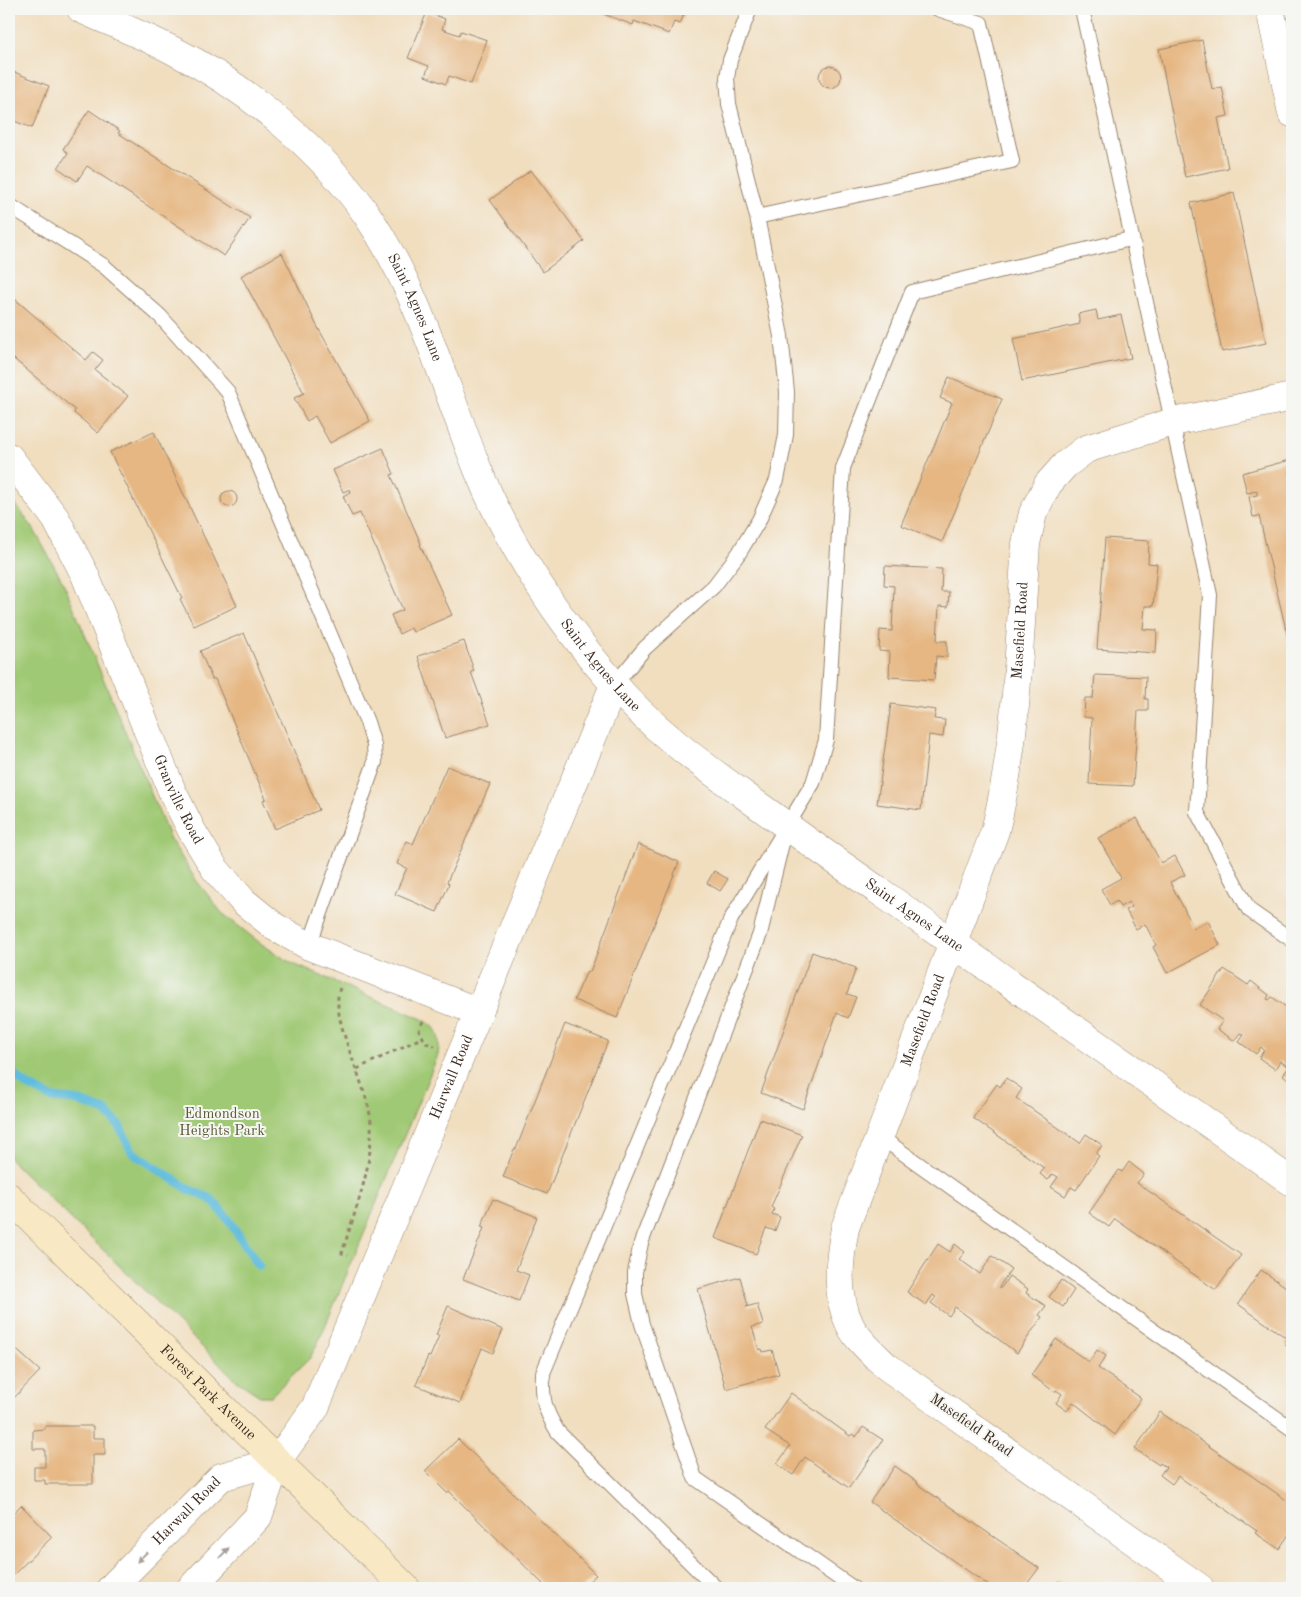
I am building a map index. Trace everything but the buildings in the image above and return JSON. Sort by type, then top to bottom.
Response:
[{"type":"street","name":"Saint Agnes Lane","points":[[81,9],[179,53],[239,91],[287,128],[332,172],[366,213],[405,280],[425,325],[478,472],[520,554],[566,625],[614,685],[687,754],[786,826],[1292,1182]]},
{"type":"street","points":[[1270,9],[1292,113]]},
{"type":"street","name":"Masefield Road","points":[[1200,1588],[886,1366],[850,1325],[841,1296],[839,1260],[846,1228],[879,1136],[954,944],[995,831],[1006,787],[1026,544],[1033,513],[1048,484],[1065,465],[1086,450],[1173,422],[1292,397]]},
{"type":"street","name":"Granville Road","points":[[9,458],[56,520],[85,575],[172,791],[192,831],[215,869],[243,901],[275,927],[308,946],[350,964],[479,1012]]},
{"type":"street","name":"Harwall Road","points":[[191,1588],[258,1517],[277,1461],[315,1408],[614,685]]},
{"type":"street","name":"Forest Park Avenue","points":[[9,1197],[406,1588]]},
{"type":"street","name":"Harwall Road","points":[[111,1588],[221,1477],[277,1461]]},
{"type":"lane","points":[[614,685],[645,648],[714,586],[739,554],[759,520],[777,480],[786,435],[787,392],[781,336],[757,217],[729,104],[727,78],[730,60],[750,9]]},
{"type":"lane","points":[[757,217],[1012,161],[980,23],[938,9]]},
{"type":"lane","points":[[1082,9],[1130,239],[1173,422],[1210,595],[1197,812],[1249,910],[1292,940]]},
{"type":"lane","points":[[9,205],[104,266],[160,316],[228,392],[368,722],[374,744],[376,762],[308,946]]},
{"type":"lane","points":[[716,1588],[558,1432],[548,1416],[542,1397],[543,1373],[731,919],[813,783],[826,740],[843,468],[912,292],[1130,239]]},
{"type":"lane","points":[[786,826],[760,934],[641,1243],[635,1272],[635,1294],[642,1324],[695,1478],[853,1588]]},
{"type":"lane","points":[[879,1136],[1292,1429]]},
{"type":"path","points":[[350,964],[336,1003],[371,1121],[371,1153],[342,1252],[374,1265]]},
{"type":"path","points":[[433,995],[420,1030],[423,1037],[426,1043],[461,1055]]},
{"type":"path","points":[[357,1069],[423,1037]]},
{"type":"green space","name":"Edmondson Heights Park","points":[[9,495],[33,528],[63,582],[170,839],[196,880],[222,913],[260,943],[291,963],[420,1018],[431,1024],[437,1032],[439,1042],[438,1055],[321,1336],[310,1358],[271,1396],[260,1396],[237,1381],[9,1158]]},
{"type":"waterway","points":[[9,1070],[25,1084],[52,1098],[75,1100],[105,1111],[119,1125],[132,1152],[190,1190],[211,1199],[228,1219],[259,1266]]}]
